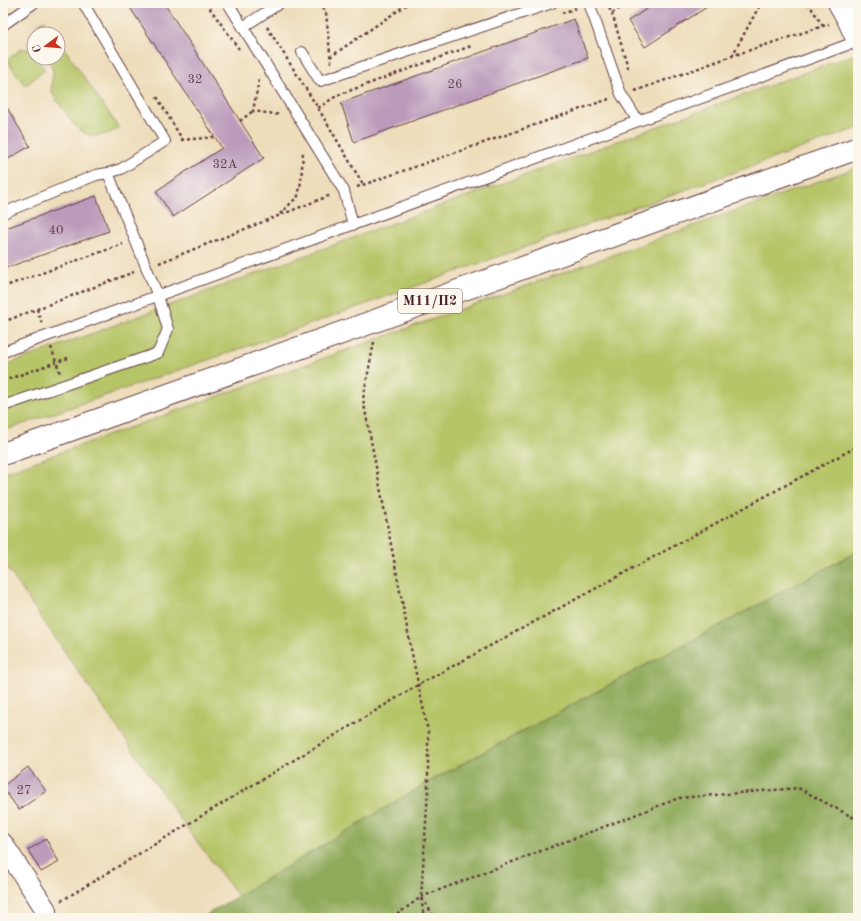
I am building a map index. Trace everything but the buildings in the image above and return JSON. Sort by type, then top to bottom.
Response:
[{"type":"highway","name":"М11/П2","points":[[3,454],[858,148]]},
{"type":"street","points":[[843,11],[857,41]]},
{"type":"street","points":[[3,844],[46,910]]},
{"type":"lane","points":[[3,25],[34,3]]},
{"type":"lane","points":[[3,213],[96,175],[121,169],[164,141],[83,3]]},
{"type":"lane","points":[[228,3],[344,191],[353,225]]},
{"type":"lane","points":[[243,27],[280,3]]},
{"type":"lane","points":[[302,52],[320,81],[552,3]]},
{"type":"lane","points":[[589,3],[621,94],[638,121]]},
{"type":"lane","points":[[3,352],[857,41]]},
{"type":"lane","points":[[3,406],[158,353],[168,329],[158,296],[108,173]]},
{"type":"path","points":[[319,3],[326,12],[330,57],[338,95]]},
{"type":"path","points":[[330,57],[409,3]]},
{"type":"path","points":[[606,3],[612,14],[631,77]]},
{"type":"path","points":[[612,14],[629,3]]},
{"type":"path","points":[[732,56],[761,3]]},
{"type":"path","points":[[808,3],[823,26]]},
{"type":"path","points":[[556,16],[578,7]]},
{"type":"path","points":[[3,322],[135,271],[146,269],[344,191],[364,186],[621,94],[635,91],[732,56],[823,26],[843,11]]},
{"type":"path","points":[[260,16],[318,108],[364,186]]},
{"type":"path","points":[[318,108],[338,95],[473,46]]},
{"type":"path","points":[[240,121],[253,111],[259,78]]},
{"type":"path","points":[[633,84],[635,91]]},
{"type":"path","points":[[253,111],[282,115]]},
{"type":"path","points":[[278,216],[298,196],[301,182],[303,152]]},
{"type":"path","points":[[3,287],[124,243]]},
{"type":"path","points":[[379,320],[363,399],[428,731],[428,791],[421,897],[424,918]]},
{"type":"path","points":[[3,381],[71,357]]},
{"type":"path","points":[[46,910],[418,685],[858,446]]},
{"type":"path","points":[[392,918],[421,897],[679,798],[798,788],[858,820]]},
{"type":"path","points":[[421,897],[435,918]]},
{"type":"green space","points":[[44,20],[48,26],[36,26]]},
{"type":"green space","points":[[21,49],[26,49],[26,66],[42,66],[45,70],[25,86],[7,60]]},
{"type":"green space","points":[[66,51],[119,128],[109,133],[93,136],[86,134],[74,125],[55,98],[52,91],[51,66],[66,66]]},
{"type":"green space","points":[[858,53],[858,128],[274,337],[3,431],[3,366]]},
{"type":"green space","points":[[858,167],[858,551],[432,780],[238,896],[180,819],[3,562],[3,473]]},
{"type":"green space","points":[[858,551],[858,918],[201,918],[432,780]]}]
